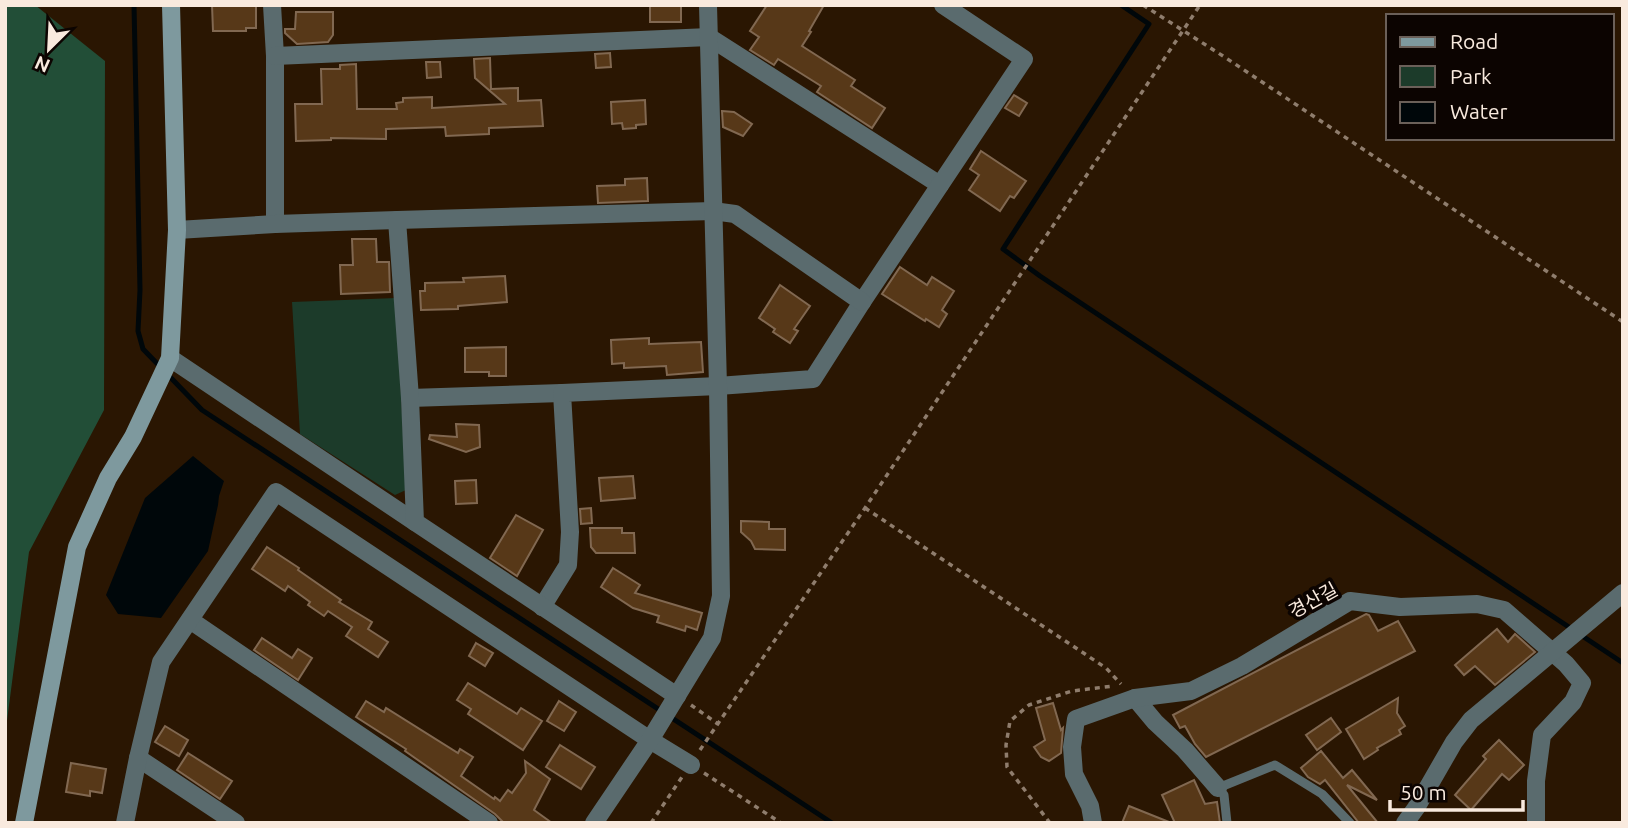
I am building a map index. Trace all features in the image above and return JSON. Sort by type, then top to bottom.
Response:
[{"type":"street","points":[[24,823],[78,547],[108,478],[133,437],[170,358],[177,230],[171,5]]},
{"type":"street","points":[[272,5],[275,55],[275,224]]},
{"type":"street","points":[[593,823],[650,740],[712,638],[721,596],[708,5]]},
{"type":"street","points":[[410,398],[718,386],[813,379],[1024,60],[943,5]]},
{"type":"street","points":[[275,55],[709,37],[940,185]]},
{"type":"street","points":[[177,230],[275,224],[713,211],[735,214],[862,302]]},
{"type":"street","points":[[397,220],[410,398],[415,522]]},
{"type":"street","points":[[170,358],[677,696]]},
{"type":"street","points":[[541,607],[568,565],[569,532],[562,393]]},
{"type":"street","points":[[125,823],[161,662],[276,492],[691,765]]},
{"type":"street","points":[[1405,823],[1454,742],[1471,720],[1623,593]]},
{"type":"street","name":"경산길","points":[[1093,823],[1090,806],[1074,774],[1072,747],[1076,719],[1135,698],[1191,691],[1242,666],[1350,601],[1400,607],[1477,604],[1504,610],[1559,647],[1566,664],[1582,683],[1573,702],[1542,735],[1536,781],[1536,823]]},
{"type":"street","points":[[190,620],[489,823]]},
{"type":"street","points":[[1135,698],[1218,788]]},
{"type":"street","points":[[138,758],[236,823]]},
{"type":"lane","points":[[1227,823],[1224,795],[1218,788],[1275,765],[1322,794],[1350,823]]},
{"type":"path","points":[[1143,5],[1623,322]]},
{"type":"path","points":[[651,823],[865,508],[1200,5]]},
{"type":"path","points":[[865,508],[1106,668],[1135,698]]},
{"type":"path","points":[[1050,823],[1007,767],[1006,745],[1010,721],[1029,705],[1061,694],[1122,685]]},
{"type":"path","points":[[677,696],[718,724]]},
{"type":"path","points":[[691,765],[781,823]]},
{"type":"green space","points":[[5,5],[35,5],[105,61],[104,410],[29,552],[5,736]]},
{"type":"green space","points":[[396,298],[406,490],[395,495],[300,434],[292,302]]},
{"type":"water","points":[[193,456],[224,481],[208,551],[161,618],[118,614],[106,595],[145,498]]},
{"type":"building","points":[[212,5],[256,5],[256,28],[246,28],[246,31],[213,31]]},
{"type":"building","points":[[650,5],[681,5],[681,22],[650,22]]},
{"type":"building","points":[[767,5],[824,5],[802,46],[855,80],[851,86],[885,108],[872,128],[817,92],[821,86],[778,59],[774,65],[750,50],[759,37],[750,31]]},
{"type":"building","points":[[296,12],[333,12],[333,35],[328,42],[297,44],[285,33],[285,29],[295,29]]},
{"type":"building","points":[[610,53],[611,67],[596,68],[595,54]]},
{"type":"building","points":[[490,58],[491,89],[518,88],[518,101],[541,100],[543,126],[489,128],[489,134],[446,136],[445,127],[386,129],[386,139],[331,138],[296,141],[295,104],[322,104],[321,69],[340,69],[340,65],[356,64],[357,109],[397,109],[396,103],[403,102],[403,98],[432,97],[432,108],[505,104],[475,78],[474,59]]},
{"type":"building","points":[[426,62],[440,62],[441,77],[427,78]]},
{"type":"building","points":[[1014,95],[1027,103],[1019,116],[1005,108]]},
{"type":"building","points":[[645,100],[646,124],[623,129],[622,123],[612,124],[611,102]]},
{"type":"building","points":[[722,111],[734,112],[752,124],[743,136],[723,127]]},
{"type":"building","points":[[981,151],[1026,181],[1014,198],[1010,196],[1000,211],[969,190],[979,175],[970,169]]},
{"type":"building","points":[[647,178],[648,201],[598,203],[597,186],[625,185],[625,179]]},
{"type":"building","points":[[352,239],[376,239],[377,262],[389,262],[390,292],[341,294],[340,265],[353,265]]},
{"type":"building","points":[[900,267],[927,285],[932,277],[954,291],[942,310],[947,314],[939,327],[882,294]]},
{"type":"building","points":[[505,276],[507,302],[458,306],[458,309],[421,310],[420,291],[425,291],[425,283],[464,282],[463,278]]},
{"type":"building","points":[[780,285],[810,306],[794,329],[798,331],[790,343],[773,332],[775,329],[759,318]]},
{"type":"building","points":[[649,338],[649,344],[701,342],[703,372],[667,375],[666,366],[624,368],[624,363],[612,364],[611,340]]},
{"type":"building","points":[[506,347],[506,376],[489,376],[489,372],[465,372],[465,348]]},
{"type":"building","points":[[456,424],[479,425],[480,447],[466,452],[429,439],[430,435],[457,437]]},
{"type":"building","points":[[633,476],[635,498],[601,501],[599,478]]},
{"type":"building","points":[[476,480],[477,503],[456,504],[455,481]]},
{"type":"building","points":[[591,508],[592,523],[581,524],[580,509]]},
{"type":"building","points":[[516,515],[543,530],[517,576],[490,558]]},
{"type":"building","points":[[741,521],[769,522],[769,529],[785,529],[785,550],[755,549],[741,532]]},
{"type":"building","points":[[590,528],[622,528],[622,533],[634,533],[635,553],[596,553],[591,547]]},
{"type":"building","points":[[267,547],[341,600],[339,602],[372,622],[368,629],[388,642],[378,657],[346,636],[352,627],[328,611],[324,616],[288,586],[285,591],[252,569]]},
{"type":"building","points":[[613,568],[640,585],[635,593],[702,613],[697,630],[686,626],[685,631],[657,622],[659,616],[633,608],[601,587]]},
{"type":"building","points":[[1366,614],[1378,631],[1398,621],[1415,651],[1206,757],[1185,726],[1180,728],[1173,715]]},
{"type":"building","points":[[1497,629],[1508,642],[1515,634],[1535,652],[1495,685],[1475,666],[1464,675],[1455,665]]},
{"type":"building","points":[[262,638],[292,658],[298,649],[312,658],[298,680],[254,650]]},
{"type":"building","points":[[476,643],[493,653],[485,666],[469,656]]},
{"type":"building","points":[[468,683],[517,714],[521,708],[542,721],[523,750],[468,714],[471,709],[457,700]]},
{"type":"building","points":[[1398,698],[1397,713],[1405,726],[1399,730],[1401,734],[1364,759],[1346,729]]},
{"type":"building","points":[[366,701],[384,712],[386,708],[458,753],[460,749],[473,757],[461,776],[494,799],[495,797],[500,801],[508,790],[512,793],[526,773],[525,761],[550,779],[534,810],[552,823],[504,823],[405,751],[406,749],[356,717]]},
{"type":"building","points":[[559,701],[576,712],[564,731],[547,721]]},
{"type":"building","points":[[1053,703],[1061,730],[1063,728],[1061,753],[1049,761],[1041,757],[1034,747],[1045,740],[1036,708]]},
{"type":"building","points":[[1331,718],[1341,732],[1317,750],[1306,735]]},
{"type":"building","points":[[165,726],[188,740],[179,756],[155,742]]},
{"type":"building","points":[[1499,740],[1524,765],[1509,780],[1502,774],[1471,810],[1455,795],[1486,759],[1483,756]]},
{"type":"building","points":[[560,745],[595,767],[581,789],[546,767]]},
{"type":"building","points":[[1321,751],[1343,778],[1352,770],[1377,800],[1347,785],[1378,823],[1359,823],[1325,780],[1320,784],[1308,777],[1301,768]]},
{"type":"building","points":[[188,753],[232,781],[220,799],[177,770]]},
{"type":"building","points":[[71,763],[106,769],[102,793],[90,791],[90,796],[66,792]]},
{"type":"building","points":[[1194,780],[1205,804],[1217,802],[1220,823],[1175,823],[1162,795]]},
{"type":"building","points":[[1129,806],[1169,822],[1169,823],[1122,823]]},
{"type":"waterway","points":[[134,5],[140,290],[138,331],[143,349],[202,410],[832,823]]},
{"type":"waterway","points":[[1121,5],[1149,24],[1003,249],[1623,663]]}]
